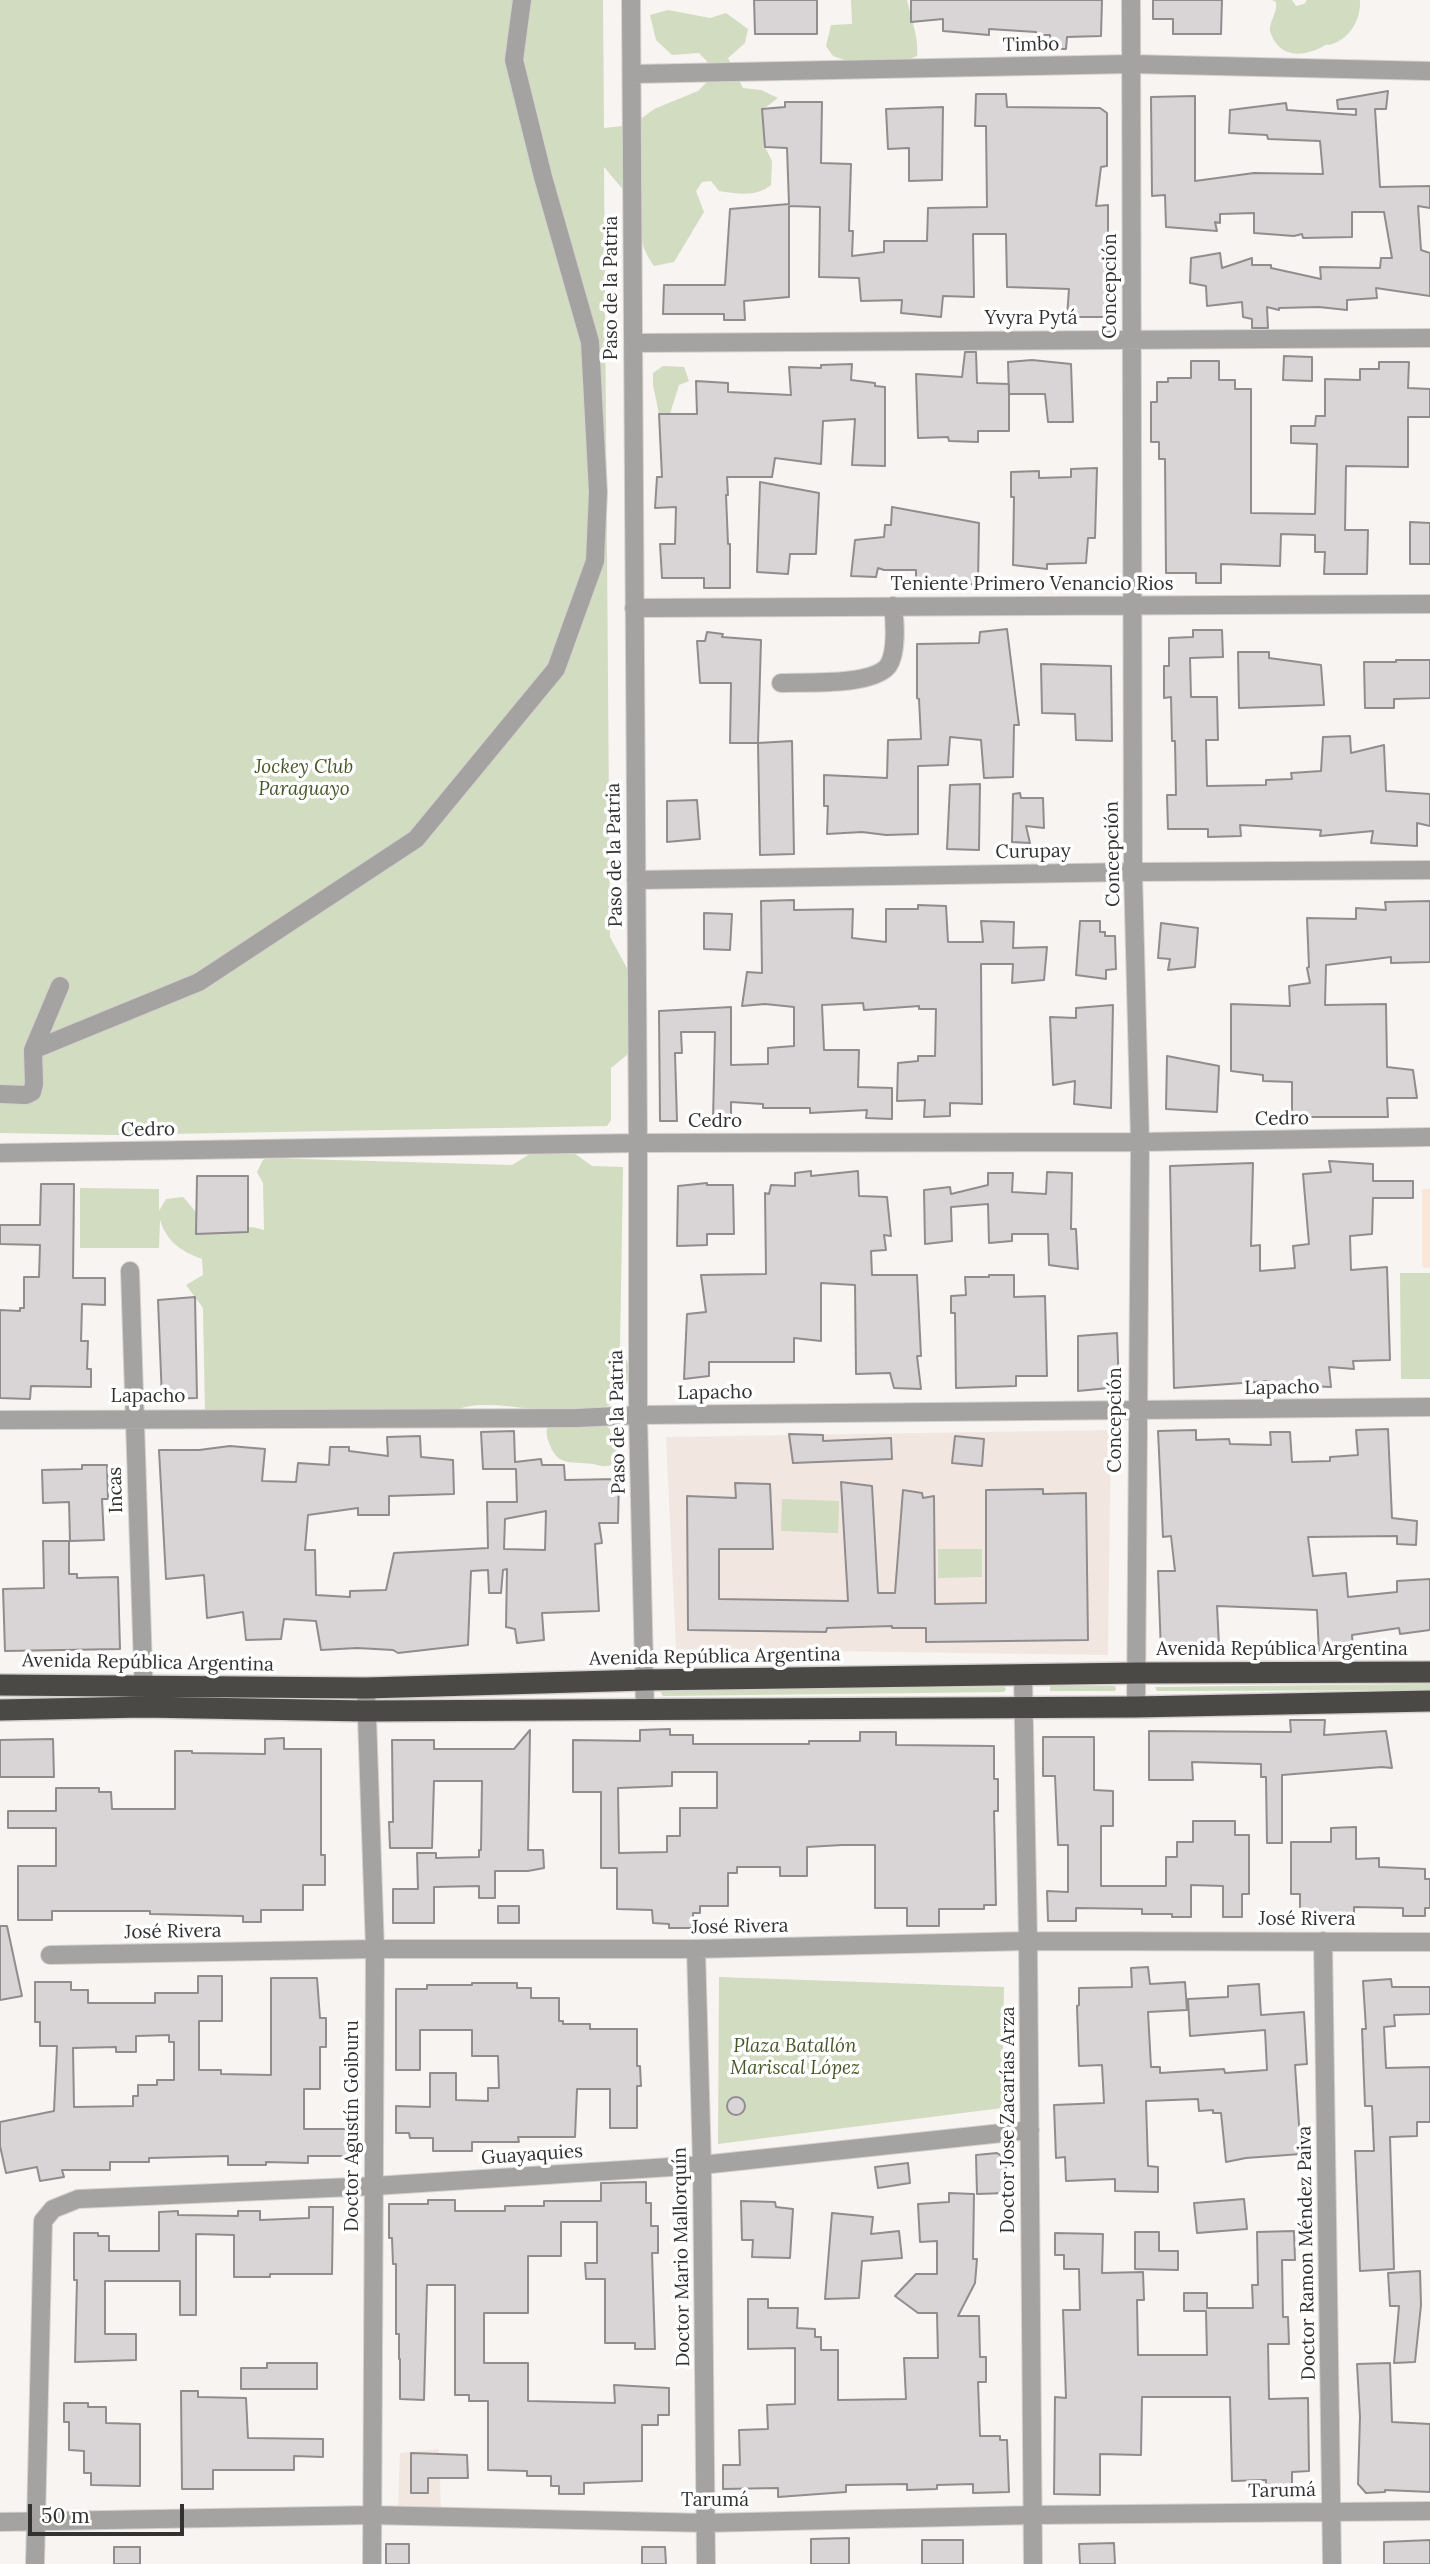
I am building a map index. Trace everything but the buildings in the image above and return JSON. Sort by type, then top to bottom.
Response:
[{"type":"highway","name":"Avenida República Argentina","points":[[0,1685],[366,1688],[645,1680],[1430,1672]]},
{"type":"highway","points":[[0,1710],[143,1707],[365,1712],[1136,1707],[1430,1701]]},
{"type":"street","points":[[33,1050],[199,982],[416,839],[556,669],[595,561],[598,492],[590,342],[543,177],[514,60],[522,0]]},
{"type":"street","name":"Paso de la Patria","points":[[631,0],[638,1415],[645,1709]]},
{"type":"street","name":"Concepción","points":[[1131,0],[1133,872],[1140,1142],[1136,1707]]},
{"type":"street","name":"Timbo","points":[[633,74],[1131,64],[1430,71]]},
{"type":"street","name":"Yvyra Pytá","points":[[633,343],[1430,338]]},
{"type":"street","name":"Teniente Primero Venancio Rios","points":[[634,608],[1430,604]]},
{"type":"street","points":[[781,683],[862,679],[879,674],[890,664],[896,628],[893,606]]},
{"type":"street","name":"Curupay","points":[[636,880],[1430,870]]},
{"type":"street","points":[[0,1094],[26,1095],[32,1092],[33,1050],[60,986]]},
{"type":"street","name":"Cedro","points":[[0,1153],[638,1143],[1140,1142],[1430,1137]]},
{"type":"street","name":"Incas","points":[[130,1271],[143,1707]]},
{"type":"street","name":"Lapacho","points":[[0,1420],[577,1418],[638,1415],[1430,1407]]},
{"type":"street","name":"Doctor Jose Zacarías Arza","points":[[1023,1676],[1033,2564]]},
{"type":"street","name":"Doctor Agustín Goiburu","points":[[366,1688],[375,1949],[372,2564]]},
{"type":"street","name":"José Rivera","points":[[50,1955],[375,1949],[696,1949],[1028,1941],[1430,1942]]},
{"type":"street","name":"Doctor Ramon Méndez Paiva","points":[[1323,1941],[1332,2564]]},
{"type":"street","name":"Doctor Mario Mallorquín","points":[[696,1949],[702,2165],[706,2564]]},
{"type":"street","name":"Guayaquies","points":[[34,2522],[43,2221],[53,2209],[78,2199],[374,2186],[702,2165],[1030,2130]]},
{"type":"street","name":"Tarumá","points":[[0,2522],[371,2515],[706,2523],[1033,2515],[1430,2511]]},
{"type":"street","points":[[34,2522],[35,2564]]},
{"type":"shaded area","points":[[1422,1189],[1430,1189],[1430,1268],[1422,1267]]},
{"type":"shaded area","points":[[1111,1430],[1108,1655],[676,1649],[666,1437]]},
{"type":"shaded area","points":[[439,2449],[441,2509],[398,2509],[400,2453]]},
{"type":"green space","name":"Jockey Club Paraguayo","points":[[0,0],[603,0],[604,128],[633,125],[654,109],[698,91],[717,72],[699,53],[672,55],[656,40],[650,15],[668,10],[710,18],[726,13],[748,29],[745,43],[728,58],[743,88],[761,90],[778,98],[762,110],[765,147],[772,161],[771,185],[753,193],[740,194],[719,191],[711,181],[702,182],[696,191],[704,212],[674,262],[654,266],[642,241],[642,212],[604,167],[610,937],[628,970],[638,1021],[638,1046],[611,1068],[611,1120],[607,1126],[113,1135],[0,1133]]},
{"type":"green space","points":[[851,0],[907,0],[916,35],[917,56],[885,69],[859,65],[833,56],[826,46],[831,25],[852,24]]},
{"type":"green space","points":[[1272,0],[1292,0],[1296,6],[1307,0],[1360,0],[1360,7],[1357,20],[1345,37],[1300,54],[1286,51],[1275,42],[1270,30],[1276,6],[1276,2]]},
{"type":"green space","points":[[663,366],[684,367],[689,381],[679,385],[670,414],[659,414],[653,385],[653,373]]},
{"type":"green space","points":[[540,1148],[558,1148],[574,1153],[592,1166],[623,1167],[620,1349],[625,1357],[629,1375],[618,1399],[602,1408],[573,1412],[477,1405],[437,1417],[413,1420],[205,1414],[203,1308],[186,1285],[203,1275],[202,1259],[176,1245],[160,1220],[159,1248],[80,1248],[80,1188],[159,1189],[159,1211],[166,1199],[183,1197],[201,1218],[214,1225],[264,1230],[263,1183],[257,1172],[266,1158],[512,1165]]},
{"type":"green space","points":[[1400,1273],[1430,1273],[1430,1379],[1401,1379]]},
{"type":"green space","points":[[601,1421],[613,1432],[620,1447],[615,1463],[604,1466],[565,1461],[551,1449],[547,1435],[549,1424]]},
{"type":"green space","points":[[782,1499],[839,1501],[838,1533],[781,1531]]},
{"type":"green space","points":[[938,1549],[982,1549],[982,1577],[938,1578]]},
{"type":"green space","points":[[1430,1684],[1430,1690],[1157,1691],[1155,1687]]},
{"type":"green space","points":[[1050,1686],[1116,1688],[1115,1691],[1050,1691]]},
{"type":"green space","points":[[1004,1687],[1004,1692],[663,1696],[661,1693],[663,1690]]},
{"type":"green space","name":"Plaza Batallón Mariscal López","points":[[719,1977],[1004,1987],[1002,2108],[718,2144]]}]
